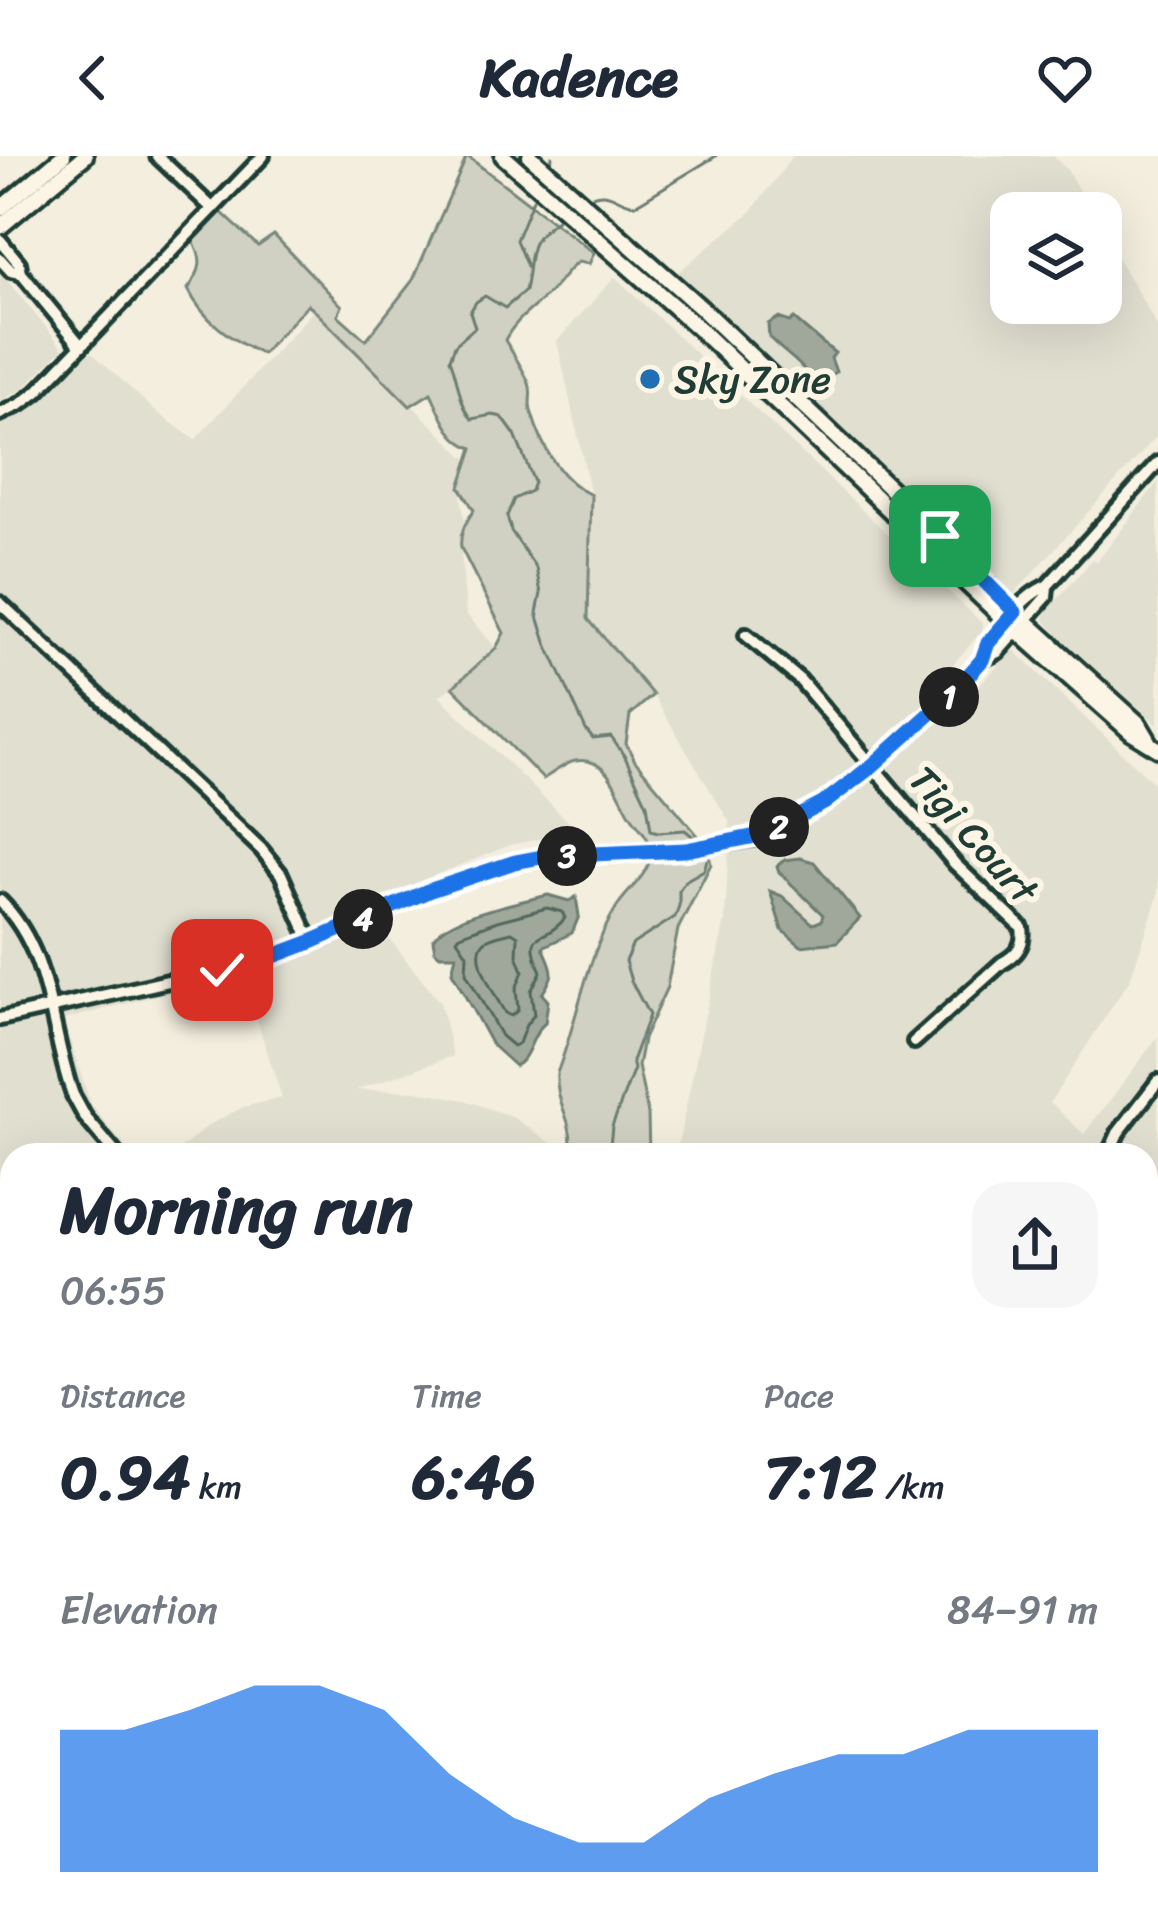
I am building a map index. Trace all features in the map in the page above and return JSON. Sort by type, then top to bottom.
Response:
[{"type":"main road","points":[[0,209],[63,156]]},
{"type":"main road","points":[[0,227],[85,156]]},
{"type":"main road","points":[[503,156],[697,327],[1132,733],[1154,745]]},
{"type":"main road","points":[[530,156],[708,314],[922,519],[1016,622]]},
{"type":"street","points":[[157,156],[212,208]]},
{"type":"street","points":[[0,414],[37,392],[263,156]]},
{"type":"street","points":[[0,240],[81,346]]},
{"type":"street","points":[[0,259],[11,271],[21,272]]},
{"type":"street","points":[[0,1019],[236,967],[515,862],[547,856],[686,850],[752,839],[824,803],[948,698],[982,660],[988,643],[1016,622],[1037,590],[1047,586],[1158,463]]},
{"type":"street","points":[[0,603],[261,849],[281,874],[311,942]]},
{"type":"street","points":[[746,635],[800,680],[872,766]]},
{"type":"street","name":"Tigi Court","points":[[872,766],[956,864],[1017,921],[1024,938],[1013,957],[914,1042]]},
{"type":"street","points":[[0,901],[33,944],[73,1095],[107,1143]]},
{"type":"street","points":[[1113,1143],[1158,1081]]},
{"type":"shaded area","points":[[467,156],[594,253],[589,264],[578,262],[571,268],[505,340],[529,383],[531,411],[546,449],[561,471],[591,495],[588,619],[653,695],[630,715],[626,744],[700,838],[711,864],[678,929],[667,987],[643,1039],[638,1066],[649,1143],[571,1143],[557,1073],[597,947],[616,908],[646,870],[650,844],[610,777],[596,764],[575,761],[543,779],[453,687],[496,648],[504,633],[461,548],[462,533],[474,510],[460,487],[473,448],[452,433],[431,393],[410,406],[308,304],[262,354],[219,328],[188,289],[200,265],[192,239],[221,212],[258,246],[274,235],[342,306],[338,315],[366,340],[413,280]]},
{"type":"shaded area","points":[[793,156],[1053,156],[1080,192],[990,192],[990,324],[1122,324],[1122,265],[1158,328],[1158,435],[1013,595],[676,274],[751,212]]},
{"type":"shaded area","points":[[0,272],[63,348],[24,388],[0,401]]},
{"type":"shaded area","points":[[615,277],[983,624],[941,678],[963,701],[1014,650],[1158,787],[1158,896],[1130,979],[1050,1102],[1084,1134],[1158,1037],[1158,1143],[679,1143],[725,920],[730,823],[653,695],[588,619],[591,495],[557,341]]},
{"type":"shaded area","points":[[314,310],[469,461],[460,487],[466,614],[496,648],[439,696],[578,831],[510,845],[376,899],[381,928],[440,1003],[453,1056],[356,1090],[417,1091],[465,1100],[514,1118],[551,1143],[187,1143],[243,1107],[282,1098],[242,973],[63,1020],[91,1105],[121,1143],[0,1143],[0,423],[32,404],[91,352],[195,440]]},
{"type":"shaded area","points":[[1158,482],[1158,725],[1044,619],[1093,559],[1097,562]]},
{"type":"water","points":[[778,318],[794,319],[835,353],[831,358],[836,372],[826,379],[810,377],[769,337],[768,324]]},
{"type":"water","points":[[784,860],[814,862],[860,918],[837,942],[801,946],[782,930],[770,891],[813,924],[823,915],[779,872],[777,866]]},
{"type":"water","points":[[548,895],[569,901],[576,897],[579,916],[572,933],[543,947],[552,971],[542,994],[548,1001],[545,1023],[515,1066],[492,1045],[452,972],[456,955],[440,955],[433,939],[469,916]]},
{"type":"waterway","points":[[551,164],[552,156]]},
{"type":"waterway","points":[[587,198],[606,194],[635,205],[716,156]]},
{"type":"waterway","points":[[528,269],[516,240],[533,199]]},
{"type":"waterway","points":[[557,220],[534,243],[525,291],[505,308],[485,296],[476,302],[470,312],[475,327],[455,345],[450,359],[467,412],[472,419],[502,417],[515,435],[534,482],[531,491],[514,499],[507,516],[511,531],[536,568],[541,593],[537,613],[586,730],[593,739],[611,737],[625,757],[647,804],[651,830],[685,830],[697,840]]},
{"type":"waterway","points":[[610,1143],[649,1015],[625,961],[633,944],[675,917],[679,890],[704,870],[707,860]]},
{"type":"place","name":"Sky Zone","points":[[650,379]]},
{"type":"route","points":[[222,970],[266,959],[428,891],[515,862],[547,856],[686,850],[752,839],[824,803],[948,698],[1015,612],[940,536]]}]
